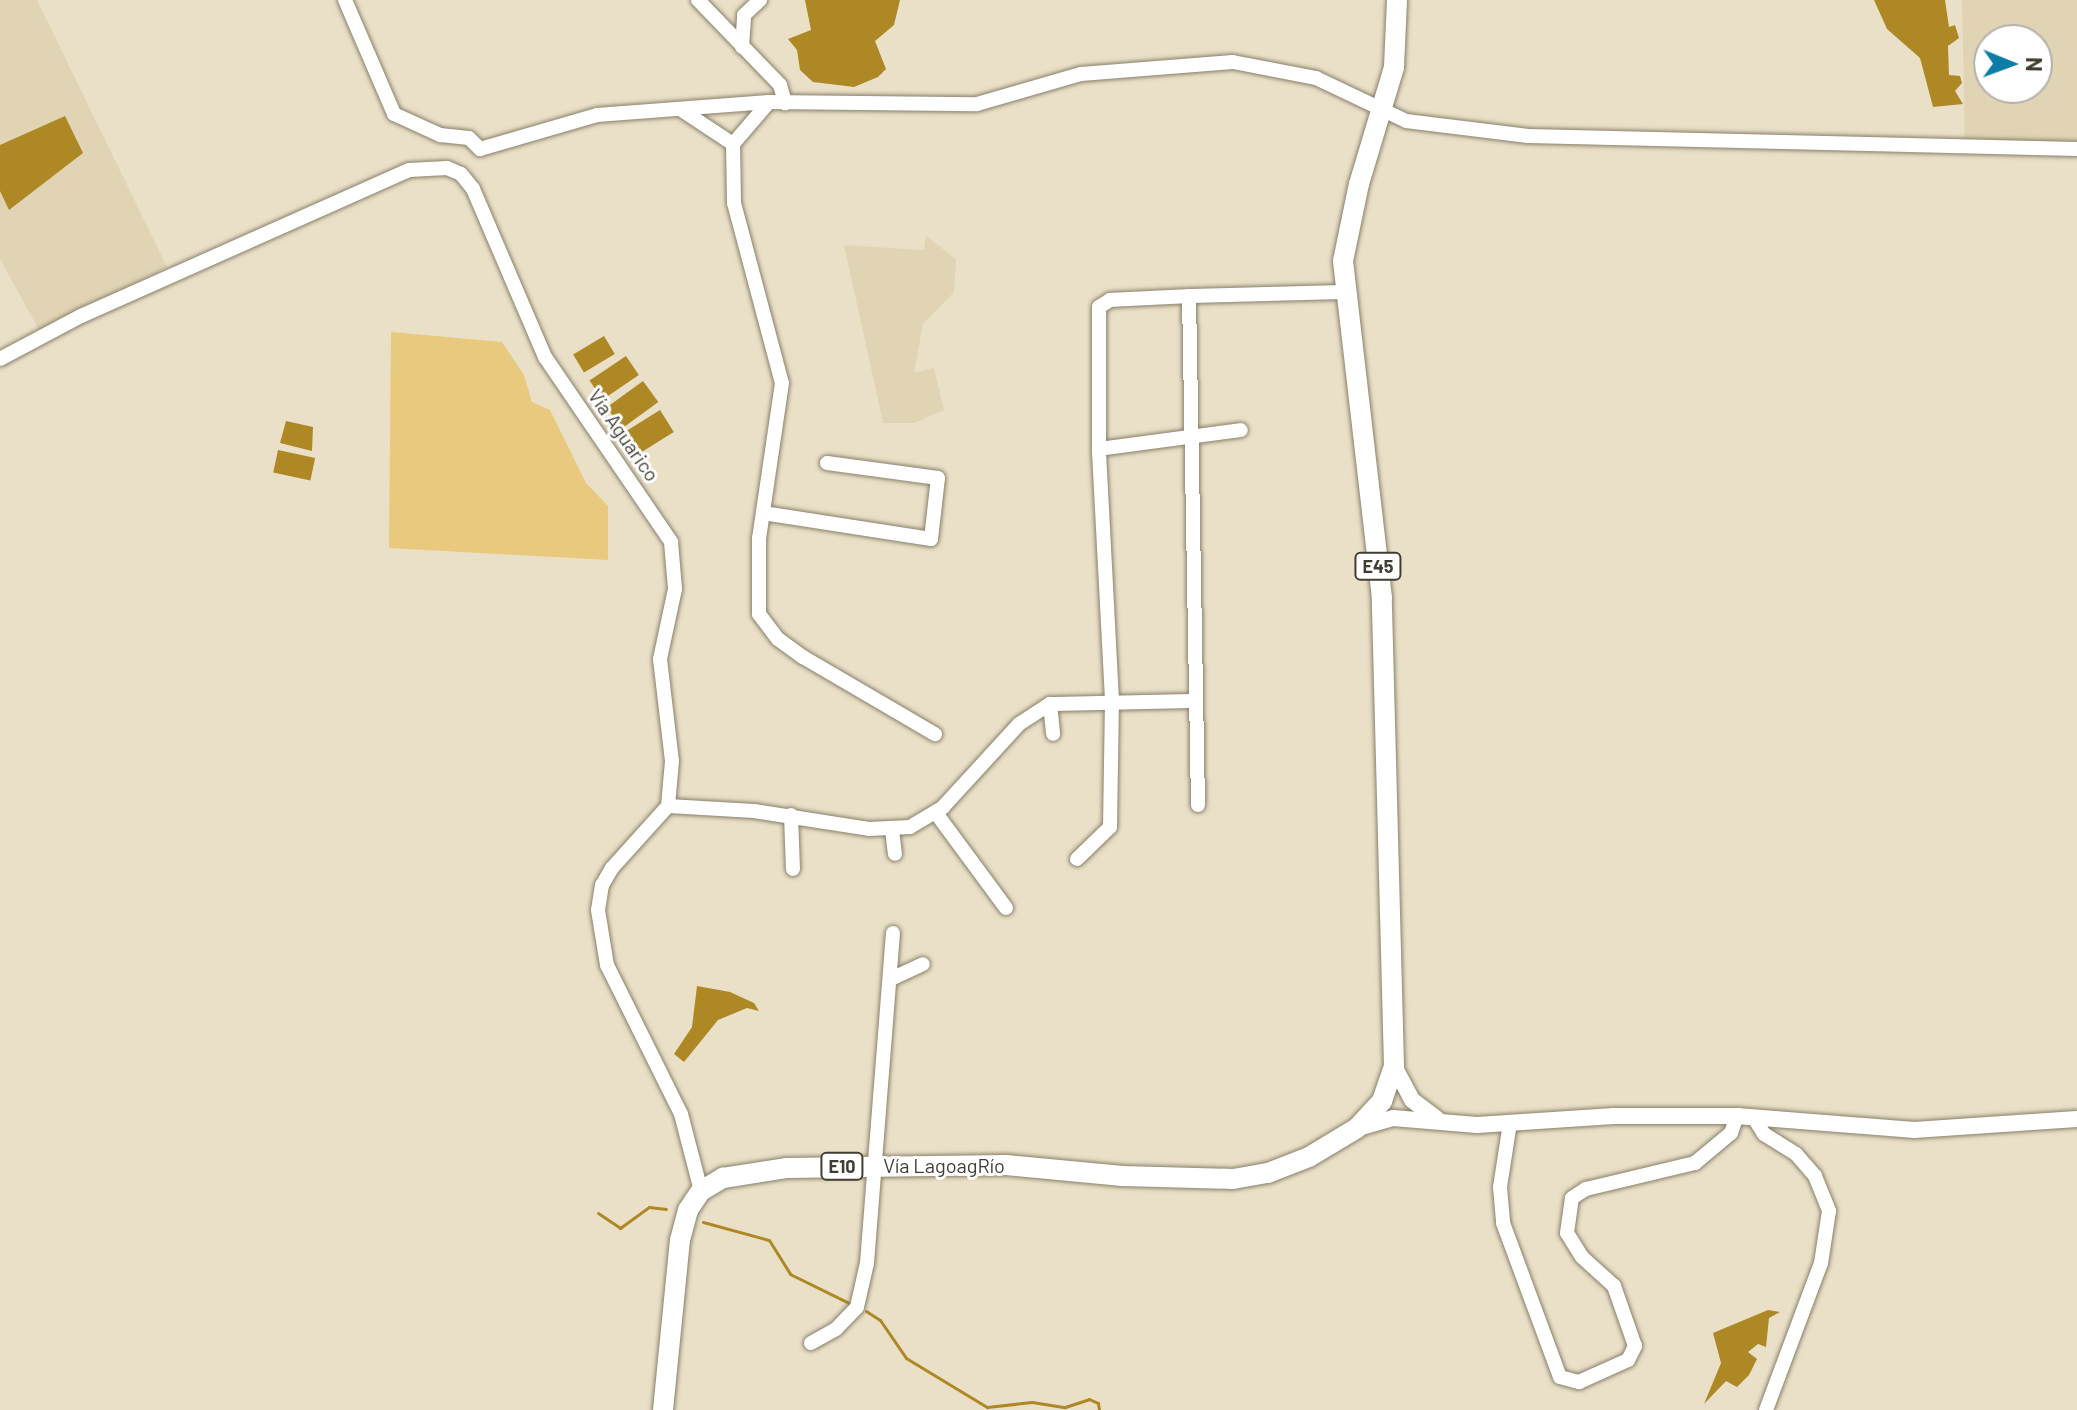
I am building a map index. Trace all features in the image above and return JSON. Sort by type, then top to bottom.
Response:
[{"type":"highway","name":"E45","points":[[1357,1128],[1382,1101],[1394,1066],[1382,598],[1345,292],[1346,237],[1394,67],[1397,0]]},
{"type":"highway","name":"Vía LagoagRío","points":[[701,1191],[744,1173],[873,1165],[1006,1165],[1122,1176],[1233,1179],[1285,1167],[1357,1128]]},
{"type":"highway","points":[[663,1410],[680,1240],[688,1210],[701,1191]]},
{"type":"main road","points":[[1394,1066],[1412,1100],[1438,1120]]},
{"type":"main road","points":[[1357,1128],[1393,1118],[1510,1123],[1614,1116],[1737,1116],[1914,1130],[2077,1119]]},
{"type":"street","points":[[345,0],[394,114],[440,135],[469,138],[480,149],[569,119],[678,107],[769,102],[977,104],[1081,74],[1233,62],[1316,78],[1406,121],[1606,140],[2077,149]]},
{"type":"street","points":[[698,0],[780,85],[785,103]]},
{"type":"street","points":[[742,47],[744,15],[760,0]]},
{"type":"street","points":[[769,102],[733,144],[734,203],[782,383],[763,513],[757,601],[766,625],[803,657],[935,734]]},
{"type":"street","points":[[678,107],[733,144]]},
{"type":"street","name":"Vía Aguarico","points":[[0,359],[81,316],[409,170],[447,168],[461,174],[473,189],[545,357],[671,542],[675,589],[660,659],[672,761],[668,806]]},
{"type":"street","points":[[1077,859],[1110,827],[1112,700],[1099,449],[1099,307],[1110,300],[1345,292]]},
{"type":"street","points":[[1189,296],[1198,805]]},
{"type":"street","points":[[1099,449],[1241,430]]},
{"type":"street","points":[[763,513],[931,539],[938,478],[827,463]]},
{"type":"street","points":[[701,1191],[681,1114],[607,965],[599,933],[602,885],[668,806],[791,815],[892,830],[936,813],[1019,724],[1050,704],[1112,700],[1195,701]]},
{"type":"street","points":[[1050,704],[1053,734]]},
{"type":"street","points":[[936,813],[1006,908]]},
{"type":"street","points":[[791,815],[793,869]]},
{"type":"street","points":[[892,830],[895,854]]},
{"type":"street","points":[[811,1343],[836,1329],[857,1307],[871,1235],[873,1165],[893,933]]},
{"type":"street","points":[[891,979],[923,964]]},
{"type":"street","points":[[1510,1123],[1500,1187],[1503,1223],[1560,1377],[1579,1382],[1628,1360],[1635,1346],[1614,1286],[1582,1257],[1567,1233],[1572,1198],[1586,1189],[1695,1163],[1731,1133],[1737,1116]]},
{"type":"street","points":[[1754,1118],[1764,1134],[1783,1143],[1815,1176],[1829,1211],[1821,1263],[1766,1410]]},
{"type":"shaded area","points":[[0,0],[37,0],[167,267],[39,330],[0,259]]},
{"type":"shaded area","points":[[805,0],[900,0],[894,25],[875,41],[886,69],[878,77],[854,87],[813,82],[800,70],[797,50],[788,39],[811,30]]},
{"type":"shaded area","points":[[1874,0],[1945,0],[1949,27],[1955,25],[1959,38],[1948,46],[1949,75],[1960,76],[1962,83],[1955,91],[1963,104],[1933,107],[1920,58],[1887,29]]},
{"type":"shaded area","points":[[1962,0],[2077,0],[2077,150],[1965,149]]},
{"type":"shaded area","points":[[65,116],[83,153],[9,210],[0,191],[0,145]]},
{"type":"shaded area","points":[[926,236],[956,259],[954,292],[923,324],[914,373],[934,368],[944,410],[914,423],[883,423],[844,245],[924,250]]},
{"type":"shaded area","points":[[391,332],[502,342],[524,375],[532,402],[550,410],[586,483],[608,506],[608,560],[389,548]]},
{"type":"shaded area","points":[[604,336],[615,354],[584,373],[573,355]]},
{"type":"shaded area","points":[[626,356],[639,375],[602,400],[590,381]]},
{"type":"shaded area","points":[[643,381],[658,402],[622,428],[607,407]]},
{"type":"shaded area","points":[[660,410],[674,432],[638,454],[624,432]]},
{"type":"shaded area","points":[[286,421],[313,427],[312,451],[280,443]]},
{"type":"shaded area","points":[[278,450],[315,458],[310,480],[273,472]]},
{"type":"shaded area","points":[[697,986],[730,992],[754,1003],[759,1011],[747,1008],[718,1020],[684,1062],[674,1054],[692,1027]]},
{"type":"shaded area","points":[[1768,1310],[1780,1312],[1769,1318],[1766,1347],[1758,1344],[1748,1352],[1757,1359],[1749,1375],[1737,1387],[1726,1381],[1704,1404],[1721,1363],[1713,1333]]},
{"type":"waterway","points":[[598,1213],[620,1228],[649,1207],[666,1209]]},
{"type":"waterway","points":[[703,1222],[769,1240],[790,1274],[849,1303]]},
{"type":"waterway","points":[[866,1311],[880,1320],[906,1358],[987,1407],[1032,1402],[1065,1407],[1089,1399],[1098,1403],[1099,1410]]}]
